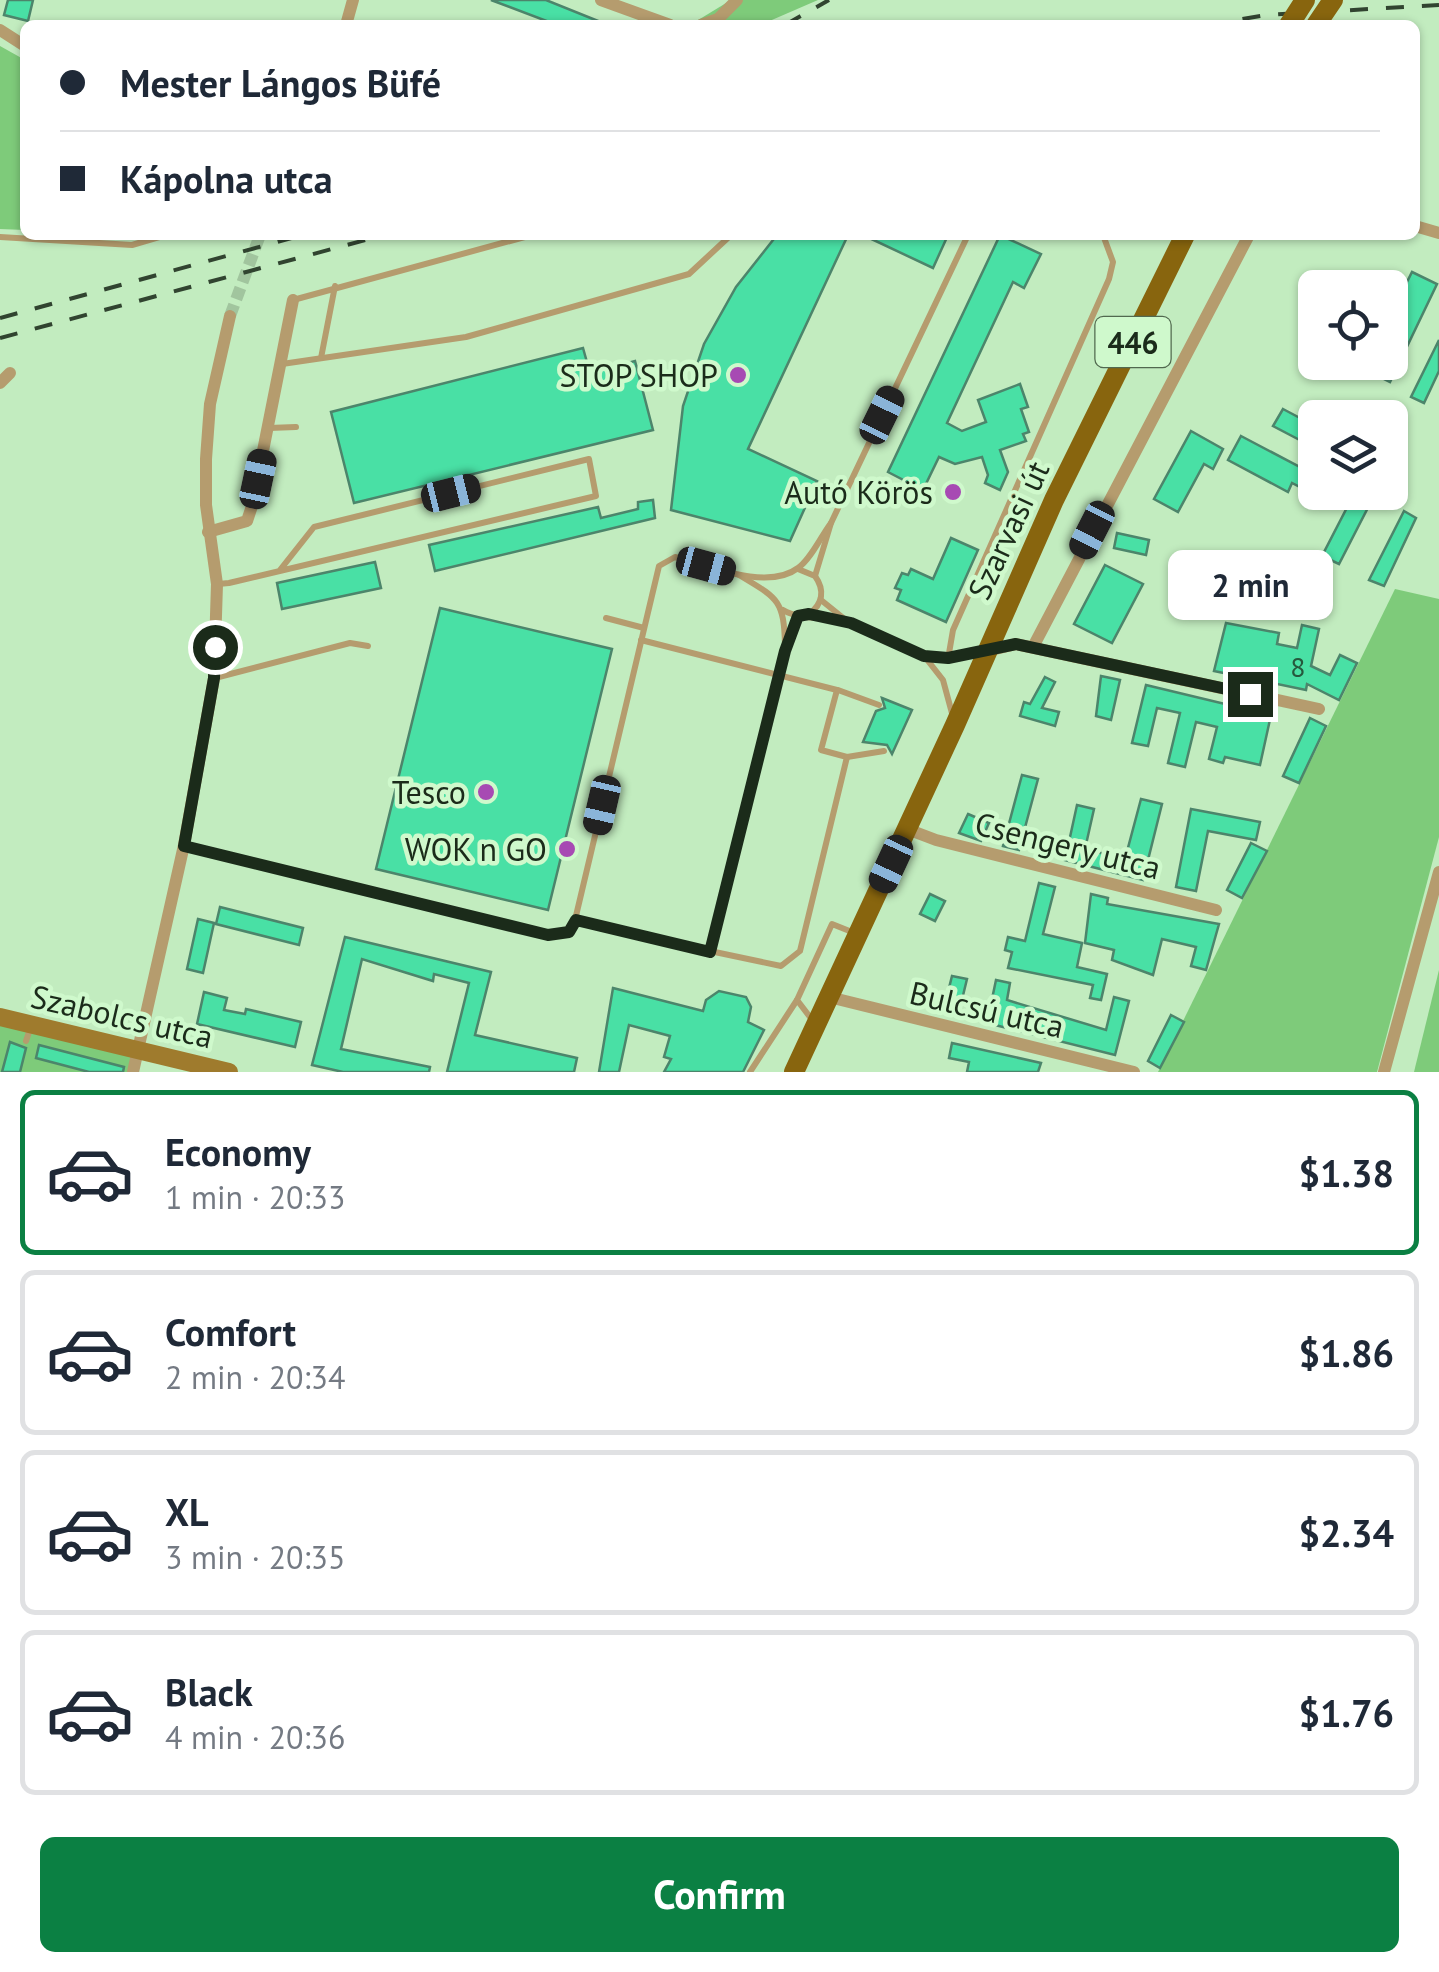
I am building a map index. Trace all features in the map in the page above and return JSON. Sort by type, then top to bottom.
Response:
[{"type":"main road","name":"Szarvasi út","points":[[794,1072],[956,725],[1054,500],[1183,240]]},
{"type":"street","points":[[601,0],[656,20]]},
{"type":"street","points":[[715,20],[737,0]]},
{"type":"street","points":[[1033,648],[1246,240]]},
{"type":"street","points":[[208,532],[247,521],[293,300]]},
{"type":"street","points":[[133,1072],[184,846],[214,678],[217,584],[208,532],[210,404],[230,316]]},
{"type":"street","points":[[0,384],[10,372]]},
{"type":"street","points":[[985,652],[1016,644],[1318,709]]},
{"type":"street","name":"Csengery utca","points":[[907,828],[936,840],[1216,910]]},
{"type":"street","points":[[1384,1072],[1439,872]]},
{"type":"street","name":"Bulcsú utca","points":[[829,996],[1134,1072]]},
{"type":"street","name":"Szabolcs utca","points":[[0,1017],[29,1033],[229,1072]]},
{"type":"lane","points":[[50,240],[132,245],[149,240]]},
{"type":"lane","points":[[293,300],[513,240]]},
{"type":"lane","points":[[282,364],[466,338],[689,274],[726,240]]},
{"type":"lane","points":[[184,846],[548,935],[569,932],[576,920],[659,566],[675,558],[737,574],[782,577],[798,569],[830,523],[966,240]]},
{"type":"lane","points":[[948,658],[953,630],[1109,278],[1113,262],[1105,240]]},
{"type":"lane","points":[[321,358],[336,286]]},
{"type":"lane","points":[[268,428],[296,427]]},
{"type":"lane","points":[[217,584],[280,570],[596,496],[589,459],[314,526],[280,570]]},
{"type":"lane","points":[[815,576],[830,523]]},
{"type":"lane","points":[[798,569],[815,576],[822,589],[821,600],[809,614]]},
{"type":"lane","points":[[737,574],[776,598],[783,610],[785,651]]},
{"type":"lane","points":[[776,598],[782,577]]},
{"type":"lane","points":[[821,600],[851,623]]},
{"type":"lane","points":[[783,610],[798,616],[809,614],[851,623],[924,656],[948,658],[985,652]]},
{"type":"lane","points":[[710,952],[785,651],[798,616]]},
{"type":"lane","points":[[606,618],[644,628]]},
{"type":"lane","points":[[640,640],[780,672],[879,704]]},
{"type":"lane","points":[[214,678],[350,642],[368,646]]},
{"type":"lane","points":[[924,656],[943,680],[956,725]]},
{"type":"lane","points":[[838,690],[821,750],[847,757],[884,751]]},
{"type":"lane","points":[[576,920],[781,966],[800,952],[847,757]]},
{"type":"lane","points":[[750,1072],[797,1000],[832,924],[858,934]]},
{"type":"lane","points":[[797,1000],[816,1025]]},
{"type":"green space","points":[[731,0],[818,0],[772,20],[698,20]]},
{"type":"green space","points":[[0,46],[20,57],[20,230],[0,229]]},
{"type":"green space","points":[[1395,589],[1439,599],[1439,837],[1377,1072],[1158,1072]]},
{"type":"green space","points":[[1439,970],[1439,1072],[1414,1072]]},
{"type":"green space","points":[[0,1021],[134,1055],[130,1072],[0,1072]]},
{"type":"building","points":[[8,0],[33,0],[28,20],[4,15]]},
{"type":"building","points":[[491,0],[546,0],[596,20],[544,20]]},
{"type":"building","name":"STOP SHOP","points":[[773,240],[846,240],[748,449],[817,481],[790,541],[671,510],[683,406],[704,344],[736,287]]},
{"type":"building","points":[[874,240],[946,240],[933,268]]},
{"type":"building","points":[[998,240],[1011,240],[1041,254],[1024,288],[1013,282],[947,423],[962,431],[986,422],[978,400],[1020,384],[1028,407],[1021,409],[1029,432],[1023,434],[1026,441],[1000,450],[1008,472],[1000,490],[985,483],[988,475],[982,457],[955,464],[939,457],[923,490],[888,472]]},
{"type":"building","points":[[1412,272],[1437,284],[1408,344],[1408,280]]},
{"type":"building","points":[[1439,340],[1439,371],[1424,403],[1411,397]]},
{"type":"building","points":[[583,348],[590,373],[635,361],[653,430],[354,503],[331,412]]},
{"type":"building","points":[[1283,409],[1298,417],[1298,439],[1273,426]]},
{"type":"building","points":[[1191,431],[1223,449],[1213,469],[1204,464],[1178,512],[1154,499]]},
{"type":"building","points":[[1241,436],[1298,466],[1298,486],[1292,483],[1288,492],[1228,460]]},
{"type":"building","points":[[653,500],[655,518],[435,571],[429,545],[598,507],[601,518],[638,509],[638,502]]},
{"type":"building","points":[[1346,510],[1367,510],[1339,564],[1322,556]]},
{"type":"building","points":[[1404,511],[1416,518],[1384,586],[1369,580]]},
{"type":"building","points":[[1117,533],[1149,540],[1146,555],[1114,548]]},
{"type":"building","points":[[951,538],[978,550],[946,622],[897,600],[901,590],[895,588],[902,573],[908,575],[911,569],[933,579]]},
{"type":"building","points":[[375,562],[381,588],[282,609],[277,583]]},
{"type":"building","points":[[1105,565],[1143,584],[1112,643],[1074,624]]},
{"type":"building","name":"Tesco","points":[[440,608],[612,649],[548,910],[376,869]]},
{"type":"building","points":[[1226,623],[1279,633],[1277,644],[1297,648],[1302,625],[1319,629],[1311,666],[1330,675],[1340,655],[1357,663],[1339,700],[1307,684],[1306,690],[1214,671]]},
{"type":"building","points":[[1101,676],[1120,680],[1111,720],[1096,716]]},
{"type":"building","points":[[1045,677],[1055,682],[1042,708],[1059,712],[1055,726],[1020,716],[1024,702],[1030,704]]},
{"type":"building","points":[[1146,685],[1271,715],[1260,765],[1225,757],[1223,763],[1209,759],[1217,727],[1196,722],[1185,767],[1168,763],[1180,713],[1157,708],[1148,746],[1132,743]]},
{"type":"building","points":[[882,698],[912,710],[892,754],[887,745],[863,742],[876,711],[885,708]]},
{"type":"building","points":[[1310,718],[1326,726],[1299,783],[1283,776]]},
{"type":"building","points":[[1022,775],[1038,779],[1019,850],[1003,846]]},
{"type":"building","points":[[1141,799],[1162,804],[1143,880],[1065,860],[1077,805],[1094,809],[1085,849],[1125,859]]},
{"type":"building","points":[[1191,809],[1260,822],[1256,840],[1208,831],[1196,891],[1176,887]]},
{"type":"building","points":[[968,814],[989,823],[981,841],[959,833]]},
{"type":"building","points":[[1251,843],[1267,851],[1242,898],[1227,890]]},
{"type":"building","points":[[1039,883],[1055,887],[1043,934],[1082,943],[1077,967],[1107,974],[1101,1000],[1090,998],[1093,985],[1008,968],[1012,952],[1005,950],[1008,937],[1025,941]]},
{"type":"building","points":[[930,894],[945,901],[935,921],[920,914]]},
{"type":"building","points":[[1091,894],[1108,898],[1107,904],[1219,924],[1206,970],[1191,966],[1196,947],[1162,939],[1153,975],[1112,960],[1114,950],[1085,943]]},
{"type":"building","points":[[220,907],[303,928],[299,945],[216,924]]},
{"type":"building","points":[[198,919],[214,923],[203,973],[187,969]]},
{"type":"building","points":[[345,937],[491,972],[475,1035],[577,1058],[574,1072],[447,1072],[469,983],[434,974],[433,981],[362,959],[341,1049],[430,1067],[429,1072],[343,1072],[312,1065]]},
{"type":"building","points":[[952,976],[967,979],[958,1016],[943,1012]]},
{"type":"building","points":[[996,980],[1010,983],[1007,1000],[1106,1030],[1114,997],[1129,1001],[1115,1055],[987,1023]]},
{"type":"building","points":[[613,988],[703,1011],[706,1000],[719,991],[746,997],[751,1007],[748,1022],[764,1030],[743,1072],[664,1072],[671,1059],[664,1057],[670,1036],[629,1025],[619,1072],[599,1072]]},
{"type":"building","points":[[204,992],[227,998],[224,1010],[245,1014],[246,1009],[301,1022],[295,1047],[197,1024]]},
{"type":"building","points":[[1171,1015],[1184,1022],[1160,1068],[1148,1061]]},
{"type":"building","points":[[10,1042],[26,1048],[20,1072],[2,1072]]},
{"type":"building","points":[[952,1043],[1041,1063],[1038,1072],[967,1072],[969,1062],[949,1058]]},
{"type":"building","points":[[39,1045],[124,1067],[123,1072],[89,1072],[36,1058]]},
{"type":"tunnel","points":[[230,316],[258,240]]},
{"type":"railway","points":[[794,20],[829,0]]},
{"type":"railway","points":[[1236,20],[1439,5]]},
{"type":"railway","points":[[0,318],[285,240]]},
{"type":"railway","points":[[0,338],[365,240]]},
{"type":"place","name":"STOP SHOP","points":[[738,375]]},
{"type":"place","name":"Autó Körös","points":[[953,492]]},
{"type":"place","name":"Tesco","points":[[486,792]]},
{"type":"place","name":"WOK n GO","points":[[567,849]]},
{"type":"route","points":[[215,647],[214,678],[184,846],[548,935],[569,932],[576,920],[710,952],[785,651],[798,616],[809,614],[851,623],[924,656],[941,659],[1016,644],[1250,694]]}]
